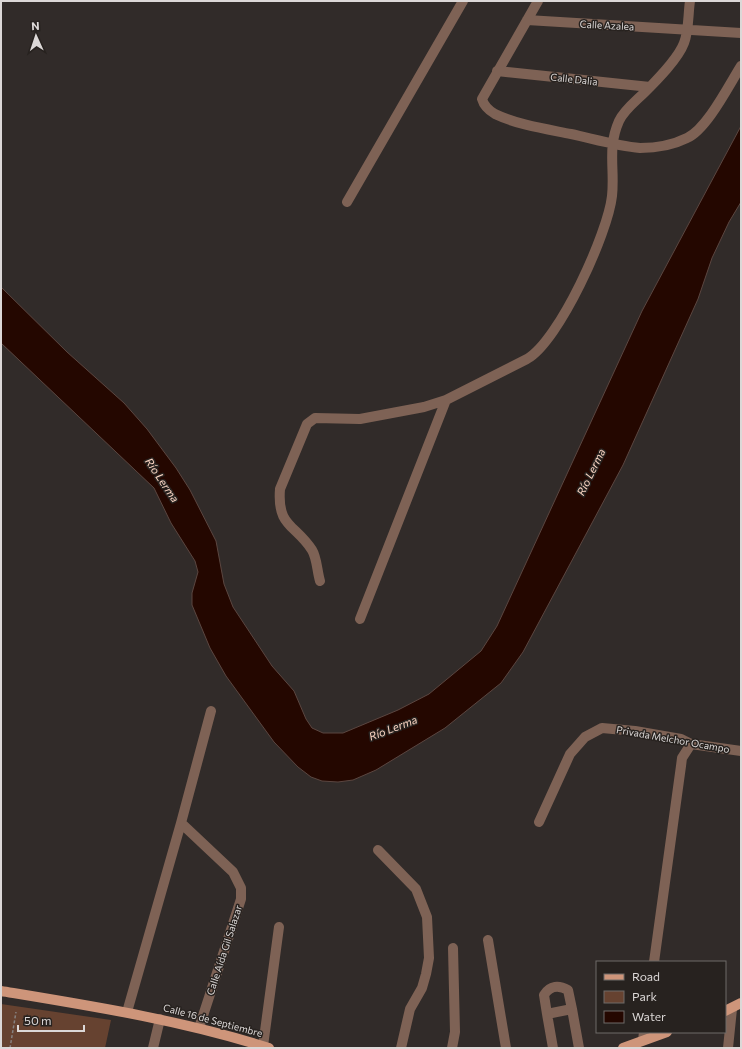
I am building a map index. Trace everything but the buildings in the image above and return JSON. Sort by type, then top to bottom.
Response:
[{"type":"main road","name":"Calle 16 de Septiembre","points":[[1,992],[127,1012],[198,1028],[248,1045],[266,1047]]},
{"type":"main road","points":[[623,1048],[644,1036],[661,1033]]},
{"type":"street","points":[[347,202],[463,1]]},
{"type":"street","points":[[538,1],[482,99],[486,108],[495,114],[513,120],[612,143],[640,148],[656,147],[688,138],[700,129],[741,66]]},
{"type":"street","points":[[320,581],[313,552],[286,523],[281,513],[279,501],[280,489],[307,424],[315,418],[360,420],[384,416],[424,407],[446,400],[532,356],[549,339],[560,323],[579,285],[608,218],[612,195],[612,143],[622,116],[650,87],[680,52],[685,41],[690,1]]},
{"type":"street","name":"Calle Azalea","points":[[527,20],[741,33]]},
{"type":"street","name":"Calle Dalia","points":[[497,71],[650,87]]},
{"type":"street","points":[[360,619],[446,400]]},
{"type":"street","points":[[127,1012],[181,823],[210,711]]},
{"type":"street","name":"Privada Melchor Ocampo","points":[[539,822],[570,754],[585,737],[602,728],[673,737],[691,744],[741,751]]},
{"type":"street","points":[[654,961],[680,766],[684,754],[691,744]]},
{"type":"street","name":"Calle Aída Gil Salazar","points":[[181,823],[233,872],[241,888],[241,899],[198,1028]]},
{"type":"street","points":[[378,850],[416,889],[427,918],[429,958],[426,974],[422,988],[410,1009],[401,1048]]},
{"type":"street","points":[[266,1047],[279,926]]},
{"type":"street","points":[[488,940],[506,1048]]},
{"type":"street","points":[[452,1048],[455,1032],[453,948]]},
{"type":"street","points":[[553,1048],[544,995],[547,990],[554,986],[562,986],[568,990],[579,1048]]},
{"type":"street","points":[[728,1048],[733,1008]]},
{"type":"street","points":[[547,1014],[572,1009]]},
{"type":"street","points":[[154,1048],[160,1019]]},
{"type":"path","points":[[10,1048],[16,1012]]},
{"type":"green space","points":[[1,1004],[111,1020],[105,1048],[1,1048]]},
{"type":"water","name":"Río Lerma","points":[[741,126],[741,202],[729,222],[712,258],[698,299],[623,465],[523,652],[501,683],[445,728],[376,770],[353,780],[338,782],[322,781],[311,777],[298,767],[274,742],[226,676],[210,648],[192,605],[192,593],[198,572],[195,561],[171,523],[154,488],[1,343],[1,287],[67,352],[124,403],[147,429],[176,468],[190,490],[216,541],[224,584],[233,607],[272,666],[294,691],[306,719],[312,728],[323,733],[343,733],[398,710],[429,694],[481,651],[497,626],[642,311]]}]
